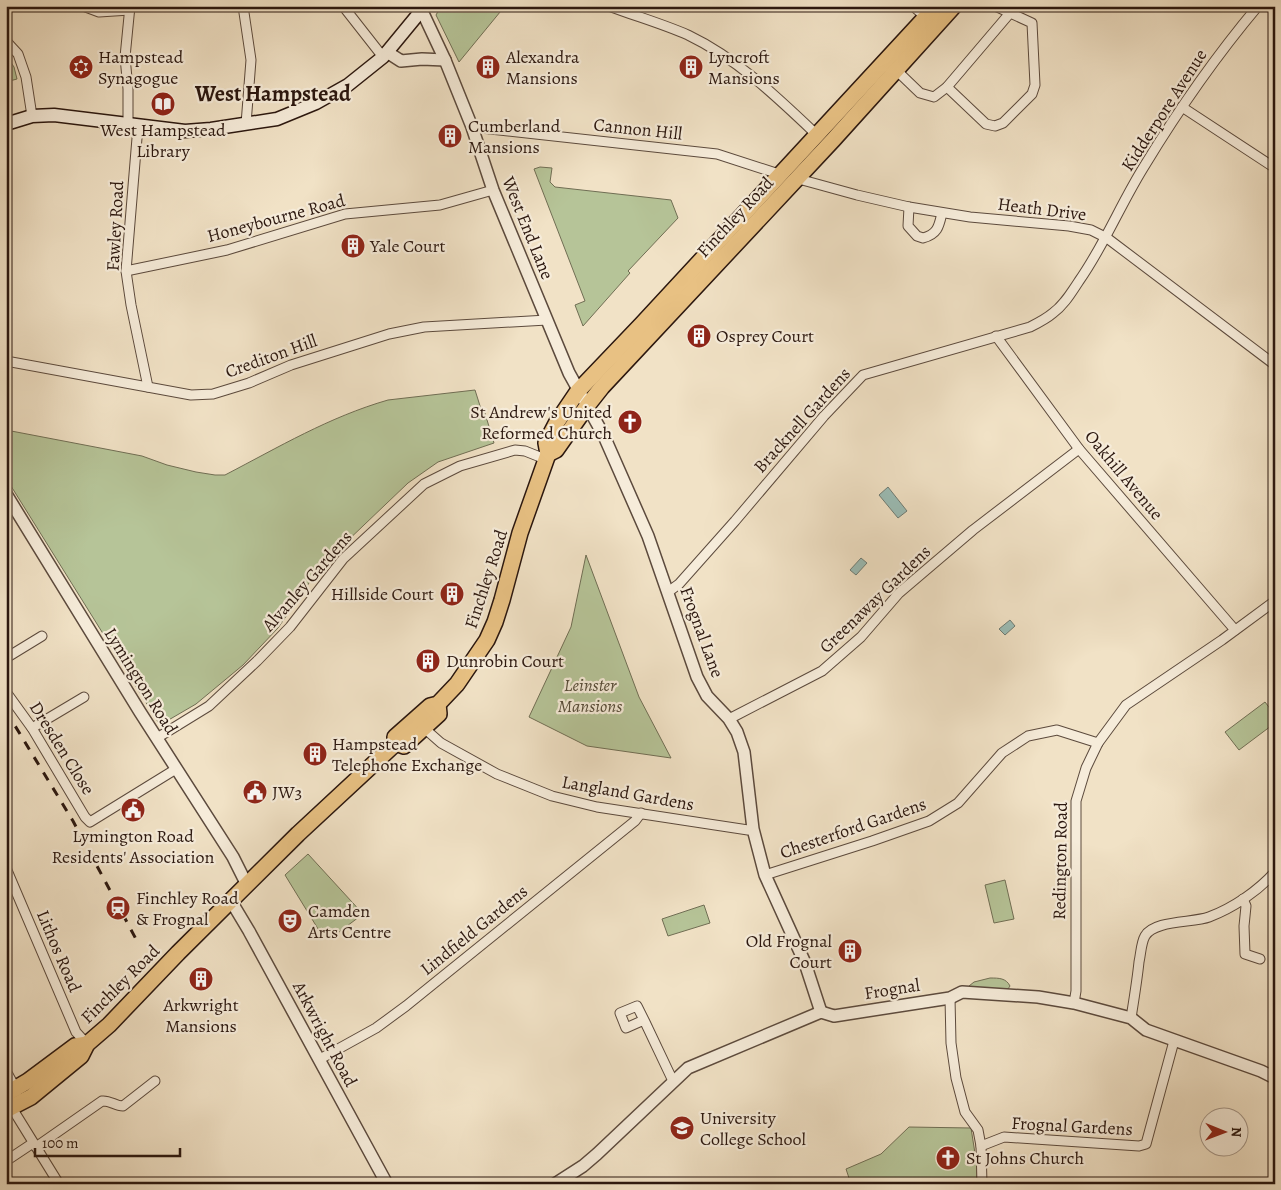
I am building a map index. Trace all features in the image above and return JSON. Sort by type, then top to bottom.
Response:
[{"type":"highway","name":"Finchley Road","points":[[546,457],[556,450],[587,406],[797,178],[933,16],[954,6]]},
{"type":"highway","name":"Finchley Road","points":[[396,743],[395,737],[430,706],[438,704],[470,666],[487,640],[495,622],[520,533],[546,457],[546,443],[557,422],[578,391],[817,135],[891,65]]},
{"type":"highway","name":"Finchley Road","points":[[396,743],[404,746],[424,728],[439,714],[438,704]]},
{"type":"highway","name":"Finchley Road","points":[[14,1107],[55,1079],[81,1056],[88,1044],[109,1025],[169,962],[326,807],[396,743]]},
{"type":"highway","name":"Finchley Road","points":[[11,1092],[75,1046],[88,1044]]},
{"type":"main road","name":"West End Lane","points":[[6,124],[32,116],[54,115],[185,131],[211,130],[277,119],[316,103],[341,90],[385,55],[424,9]]},
{"type":"street","points":[[82,6],[98,12],[130,8]]},
{"type":"street","points":[[243,6],[251,60],[246,124]]},
{"type":"street","points":[[343,6],[385,55],[400,61],[422,59],[445,60]]},
{"type":"street","points":[[609,6],[687,35],[717,51],[753,77],[817,135]]},
{"type":"street","points":[[913,6],[933,16]]},
{"type":"street","points":[[947,87],[986,124],[995,126],[1003,123],[1032,94],[1035,85],[1035,68],[1032,23],[995,6]]},
{"type":"street","name":"Kidderpore Avenue","points":[[1107,238],[1144,166],[1182,107],[1212,62],[1258,6]]},
{"type":"street","name":"Fawley Road","points":[[130,8],[125,58],[133,126],[126,271],[148,387]]},
{"type":"street","name":"West End Lane","points":[[424,9],[472,127],[493,190],[547,320],[578,391],[587,406]]},
{"type":"street","points":[[891,65],[920,93],[934,97],[947,87],[1010,14]]},
{"type":"street","points":[[6,42],[18,54],[26,77],[32,116]]},
{"type":"street","points":[[1182,107],[1275,168]]},
{"type":"street","name":"Cannon Hill","points":[[472,127],[717,154],[781,175],[797,178]]},
{"type":"street","name":"Heath Drive","points":[[797,178],[857,195],[942,213],[1091,230],[1107,238],[1275,365]]},
{"type":"street","name":"Honeybourne Road","points":[[126,271],[227,250],[345,214],[440,205],[493,190]]},
{"type":"street","points":[[909,207],[908,226],[917,236],[923,238],[935,233],[939,228],[942,213]]},
{"type":"street","name":"Bracknell Gardens","points":[[668,592],[679,584],[824,416],[863,375],[1030,326],[1054,313],[1067,299],[1107,238]]},
{"type":"street","name":"Crediton Hill","points":[[6,361],[191,395],[206,395],[248,383],[291,366],[388,334],[424,327],[547,320]]},
{"type":"street","name":"Oakhill Avenue","points":[[996,336],[1079,449],[1235,630]]},
{"type":"street","name":"Frognal Lane","points":[[587,406],[604,436],[648,536],[697,677],[707,696],[729,719],[737,732],[744,752],[753,829],[765,875],[805,963],[821,1012]]},
{"type":"street","name":"Greenaway Gardens","points":[[729,719],[822,671],[861,637],[899,593],[973,530],[1079,449]]},
{"type":"street","name":"Alvanley Gardens","points":[[157,738],[209,706],[257,661],[290,628],[343,559],[424,484],[460,466],[514,450],[546,457]]},
{"type":"street","name":"Lymington Road","points":[[6,494],[236,863],[247,885]]},
{"type":"street","name":"Redington Road","points":[[1074,1003],[1076,991],[1076,801],[1086,768],[1098,743],[1126,705],[1275,601]]},
{"type":"street","points":[[6,658],[42,636]]},
{"type":"street","name":"Dresden Close","points":[[6,692],[32,728],[85,817],[90,822],[176,769]]},
{"type":"street","points":[[32,728],[84,697]]},
{"type":"street","name":"Langland Gardens","points":[[424,728],[441,744],[498,774],[552,796],[597,807],[748,830],[753,829]]},
{"type":"street","name":"Chesterford Gardens","points":[[765,875],[872,841],[929,820],[958,803],[1002,753],[1028,736],[1057,730],[1098,743]]},
{"type":"street","name":"Lindfield Gardens","points":[[320,1059],[376,1028],[406,1006],[635,821],[641,813]]},
{"type":"street","name":"Lithos Road","points":[[6,868],[76,1032],[88,1044]]},
{"type":"street","points":[[1131,1018],[1142,942],[1149,931],[1162,925],[1192,922],[1210,916],[1243,899],[1265,883],[1275,872]]},
{"type":"street","points":[[1243,899],[1246,906],[1244,926],[1245,954],[1260,958]]},
{"type":"street","name":"Arkwright Road","points":[[231,901],[320,1059],[387,1184]]},
{"type":"street","name":"Frognal","points":[[555,1184],[598,1154],[688,1068],[821,1012],[834,1016],[950,998],[962,992],[1016,994],[1074,1003],[1131,1018],[1146,1030],[1261,1071],[1275,1078]]},
{"type":"street","points":[[950,998],[951,1043],[956,1078],[965,1112],[978,1130],[981,1146],[982,1184]]},
{"type":"street","points":[[644,1020],[673,1081]]},
{"type":"street","name":"Frognal Gardens","points":[[981,1146],[988,1145],[1004,1137],[1139,1146],[1146,1144],[1174,1041]]},
{"type":"street","points":[[6,1072],[14,1107],[59,1184]]},
{"type":"street","points":[[6,1161],[35,1145],[102,1101],[107,1100],[116,1106],[123,1106],[155,1081]]},
{"type":"green space","points":[[441,6],[505,6],[459,62],[436,15]]},
{"type":"green space","points":[[6,55],[14,67],[17,79],[6,82]]},
{"type":"green space","points":[[540,167],[552,168],[550,182],[555,187],[671,200],[678,218],[628,271],[630,273],[583,326],[575,305],[585,301],[534,169]]},
{"type":"green space","points":[[475,390],[481,409],[484,410],[494,443],[438,462],[408,483],[320,567],[278,628],[243,665],[196,704],[160,725],[6,478],[6,430],[142,456],[167,465],[196,472],[225,475],[305,433],[366,407],[388,400]]},
{"type":"green space","name":"Leinster Mansions","points":[[586,555],[639,697],[671,758],[587,746],[529,717],[571,627]]},
{"type":"green space","points":[[1265,702],[1275,715],[1275,723],[1239,750],[1225,732]]},
{"type":"green space","name":"Camden Arts Centre","points":[[308,854],[363,914],[335,935],[323,937],[285,875]]},
{"type":"green space","points":[[1005,880],[1014,919],[994,923],[985,885]]},
{"type":"green space","points":[[704,905],[710,923],[668,936],[662,919]]},
{"type":"green space","points":[[990,978],[1004,980],[1010,986],[1008,989],[969,988],[974,982]]},
{"type":"green space","points":[[909,1127],[971,1128],[977,1166],[977,1184],[851,1184],[846,1169],[881,1154]]},
{"type":"water","points":[[888,487],[907,511],[898,518],[879,495]]},
{"type":"water","points":[[861,558],[867,563],[856,575],[850,570]]},
{"type":"water","points":[[1010,620],[1015,626],[1005,635],[999,629]]},
{"type":"railway","points":[[6,711],[73,821],[137,941]]},
{"type":"place","name":"Hampstead Synagogue","points":[[81,67]]},
{"type":"place","name":"Alexandra Mansions","points":[[488,67]]},
{"type":"place","name":"Lyncroft Mansions","points":[[691,67]]},
{"type":"place","name":"West Hampstead Library","points":[[163,104]]},
{"type":"place","name":"Cumberland Mansions","points":[[450,136]]},
{"type":"place","name":"Yale Court","points":[[353,246]]},
{"type":"place","name":"Osprey Court","points":[[699,336]]},
{"type":"place","name":"St Andrew's United Reformed Church","points":[[630,422]]},
{"type":"place","name":"Hillside Court","points":[[452,594]]},
{"type":"place","name":"Dunrobin Court","points":[[428,661]]},
{"type":"place","name":"Hampstead Telephone Exchange","points":[[315,754]]},
{"type":"place","name":"JW3","points":[[255,792]]},
{"type":"place","name":"Lymington Road Residents' Association","points":[[133,810]]},
{"type":"place","name":"Finchley Road & Frognal","points":[[118,908]]},
{"type":"place","name":"Camden Arts Centre","points":[[290,921]]},
{"type":"place","name":"Old Frognal Court","points":[[850,951]]},
{"type":"place","name":"Arkwright Mansions","points":[[201,979]]},
{"type":"place","name":"University College School","points":[[682,1128]]},
{"type":"place","name":"St Johns Church","points":[[948,1158]]},
{"type":"district","name":"West Hampstead","points":[[273,94]]}]
